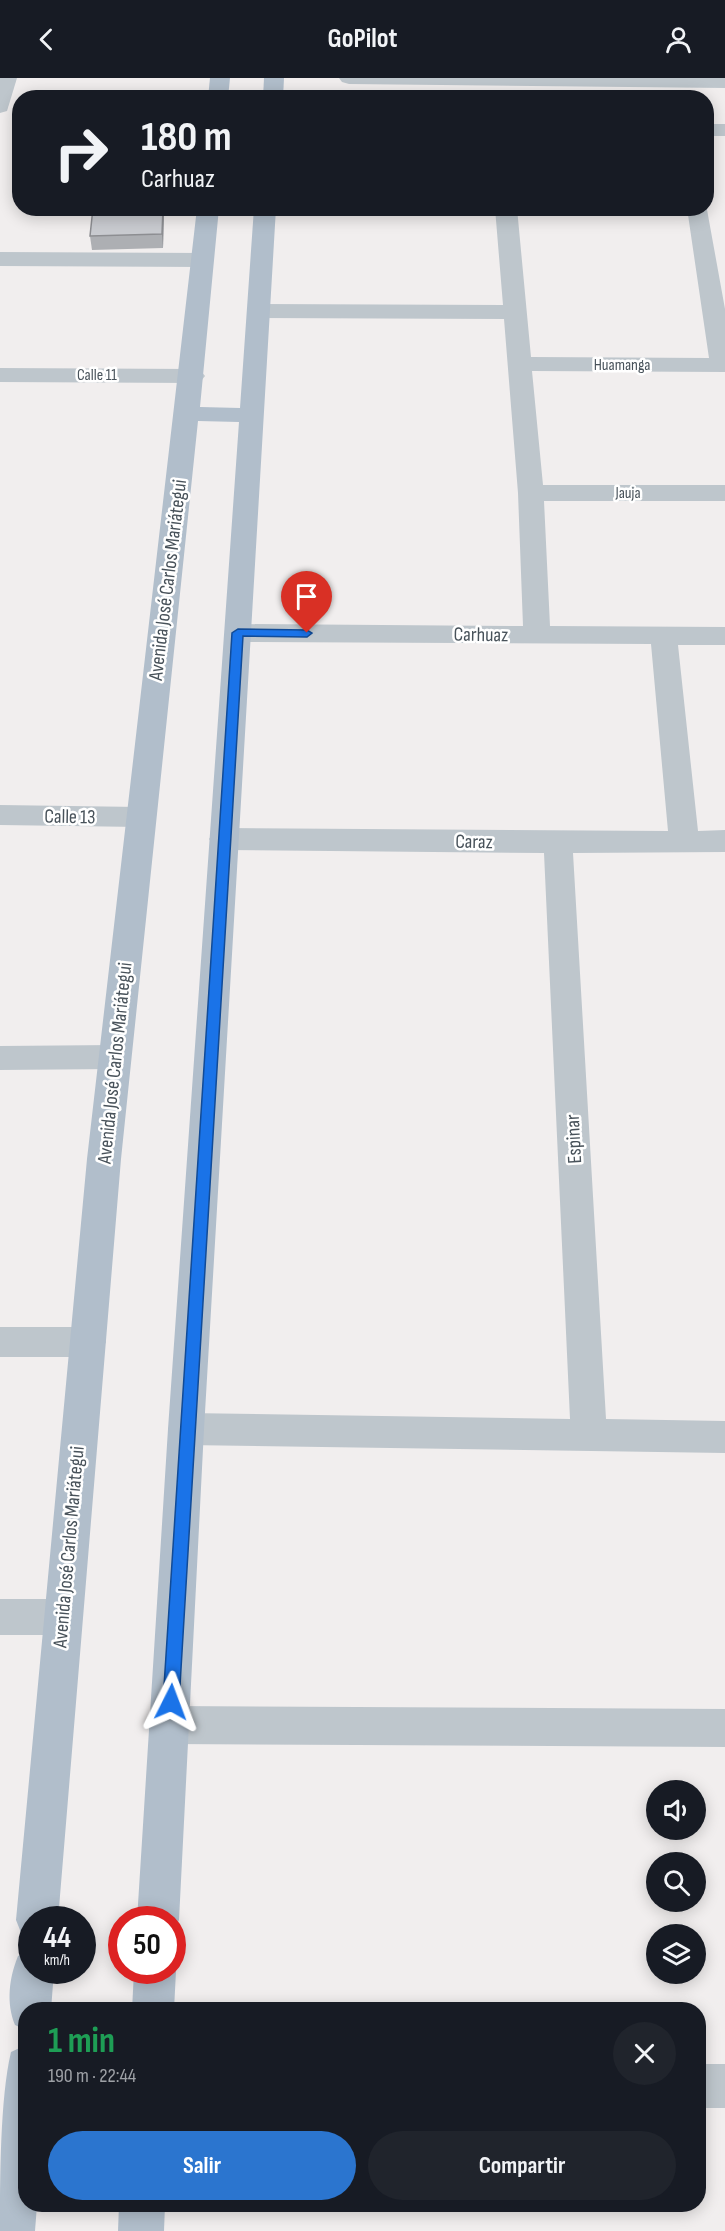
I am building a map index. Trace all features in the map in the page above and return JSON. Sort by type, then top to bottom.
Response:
[{"type":"main road","name":"Avenida José Carlos Mariátegui","points":[[39,1906],[62,1617],[115,1058],[140,817],[193,376],[207,216]]},
{"type":"main road","points":[[159,1906],[186,1430],[265,216]]},
{"type":"main road","points":[[188,414],[250,415]]},
{"type":"main road","points":[[31,2002],[32,1984]]},
{"type":"main road","points":[[153,2002],[154,1984]]},
{"type":"main road","points":[[12,2231],[18,2161]]},
{"type":"main road","points":[[141,2231],[142,2212]]},
{"type":"street","points":[[349,78],[496,88],[676,89],[725,82]]},
{"type":"street","points":[[0,107],[4,79]]},
{"type":"street","points":[[507,216],[531,493],[537,636]]},
{"type":"street","points":[[701,216],[716,259],[723,365]]},
{"type":"street","points":[[0,260],[203,260]]},
{"type":"street","points":[[259,310],[515,312]]},
{"type":"street","name":"Huamanga","points":[[519,364],[723,365]]},
{"type":"street","name":"Calle 11","points":[[0,375],[193,376]]},
{"type":"street","name":"Jauja","points":[[531,493],[725,493]]},
{"type":"street","name":"Carhuaz","points":[[238,633],[725,636]]},
{"type":"street","points":[[664,636],[684,841]]},
{"type":"street","name":"Calle 13","points":[[0,815],[140,817]]},
{"type":"street","name":"Caraz","points":[[224,839],[558,843],[725,841]]},
{"type":"street","name":"Espinar","points":[[558,843],[589,1435]]},
{"type":"street","points":[[0,1058],[115,1058]]},
{"type":"street","points":[[0,1342],[88,1342]]},
{"type":"street","points":[[186,1430],[725,1437]]},
{"type":"street","points":[[0,1617],[62,1617]]},
{"type":"street","points":[[170,1725],[725,1728]]},
{"type":"street","points":[[706,2086],[725,2086]]},
{"type":"building","points":[[92,216],[163,216],[162,234],[90,236]]},
{"type":"route","points":[[171,1702],[192,1335],[238,633],[307,633]]}]
